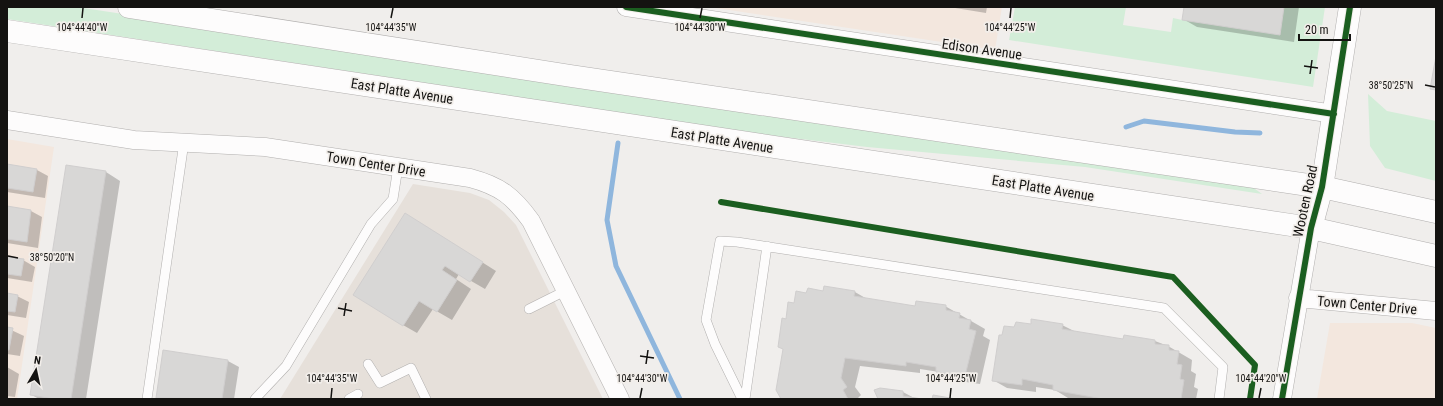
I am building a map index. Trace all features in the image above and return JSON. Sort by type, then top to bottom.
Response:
[{"type":"main road","points":[[129,7],[572,76],[1322,187],[1436,212]]},
{"type":"main road","name":"Wooten Road","points":[[1310,228],[1322,187],[1350,7]]},
{"type":"main road","name":"East Platte Avenue","points":[[7,30],[666,132],[1310,228],[1436,256]]},
{"type":"street","name":"Edison Avenue","points":[[626,7],[1334,114]]},
{"type":"street","name":"Town Center Drive","points":[[7,120],[134,140],[265,147],[470,178],[488,183],[501,190],[518,203],[530,221],[620,399]]},
{"type":"street","name":"Wooten Road","points":[[1282,399],[1310,228]]},
{"type":"street","name":"Town Center Drive","points":[[1298,298],[1436,311]]},
{"type":"lane","points":[[147,399],[184,142]]},
{"type":"lane","points":[[255,399],[286,366],[371,224],[393,199],[398,167]]},
{"type":"lane","points":[[744,399],[715,344],[706,320],[720,241],[767,246],[1164,308],[1224,367],[1219,399]]},
{"type":"lane","points":[[744,399],[767,246]]},
{"type":"lane","points":[[528,309],[565,291]]},
{"type":"lane","points":[[368,364],[380,384],[411,368],[426,399]]},
{"type":"lane","points":[[349,399],[358,394]]},
{"type":"shaded area","points":[[709,7],[1002,7],[995,50]]},
{"type":"shaded area","points":[[7,139],[54,147],[17,399],[7,399]]},
{"type":"shaded area","points":[[413,184],[470,193],[489,200],[504,212],[516,225],[603,399],[280,399]]},
{"type":"shaded area","points":[[1330,323],[1412,323],[1436,328],[1436,399],[1317,399]]},
{"type":"green space","points":[[7,7],[77,7],[1251,186],[1262,194],[1085,167],[867,147],[744,132],[7,19]]},
{"type":"green space","points":[[1015,7],[1126,7],[1123,25],[1171,32],[1173,18],[1182,20],[1283,7],[1325,7],[1313,87],[1009,40]]},
{"type":"green space","points":[[1368,94],[1387,111],[1436,121],[1436,181],[1385,168],[1370,146]]},
{"type":"building","points":[[1184,7],[1284,7],[1280,35],[1182,20]]},
{"type":"building","points":[[1436,56],[1436,90],[1430,89]]},
{"type":"building","points":[[7,164],[37,169],[33,192],[7,188]]},
{"type":"building","points":[[66,165],[106,171],[71,399],[54,399],[30,395]]},
{"type":"building","points":[[7,206],[31,210],[27,242],[7,239]]},
{"type":"building","points":[[405,213],[483,262],[470,282],[445,266],[442,270],[457,280],[437,312],[419,301],[403,326],[353,295]]},
{"type":"building","points":[[7,257],[24,259],[21,276],[7,274]]},
{"type":"building","points":[[824,286],[855,291],[854,296],[915,306],[916,301],[946,305],[946,310],[960,313],[959,318],[971,320],[969,329],[976,331],[965,376],[936,372],[936,367],[906,362],[906,366],[845,358],[841,378],[847,387],[843,390],[848,399],[781,399],[776,390],[783,349],[778,347],[782,318],[786,319],[788,302],[794,303],[796,291],[806,293],[808,288],[823,291]]},
{"type":"building","points":[[7,293],[18,295],[15,312],[7,311]]},
{"type":"building","points":[[1031,319],[1063,324],[1062,329],[1123,339],[1124,335],[1155,340],[1155,344],[1169,345],[1169,350],[1179,351],[1177,364],[1182,365],[1180,379],[1184,380],[1181,399],[1103,399],[1053,390],[1053,385],[1022,379],[1022,385],[992,381],[999,335],[1002,335],[1004,326],[1014,327],[1016,322],[1031,324]]},
{"type":"building","points":[[7,327],[13,328],[9,350],[7,350]]},
{"type":"building","points":[[163,350],[228,360],[222,399],[156,398]]},
{"type":"building","points":[[880,388],[903,391],[903,396],[922,399],[878,399],[874,390]]},
{"type":"building","points":[[933,395],[956,399],[932,399]]},
{"type":"waterway","points":[[1126,127],[1144,121],[1235,132],[1260,133]]},
{"type":"waterway","points":[[618,143],[607,220],[616,266],[680,399]]},
{"type":"cycle path","points":[[626,7],[1334,114]]},
{"type":"cycle path","points":[[1282,399],[1311,228],[1322,187],[1350,7]]},
{"type":"cycle path","points":[[721,202],[1173,277],[1255,365],[1250,399]]}]
